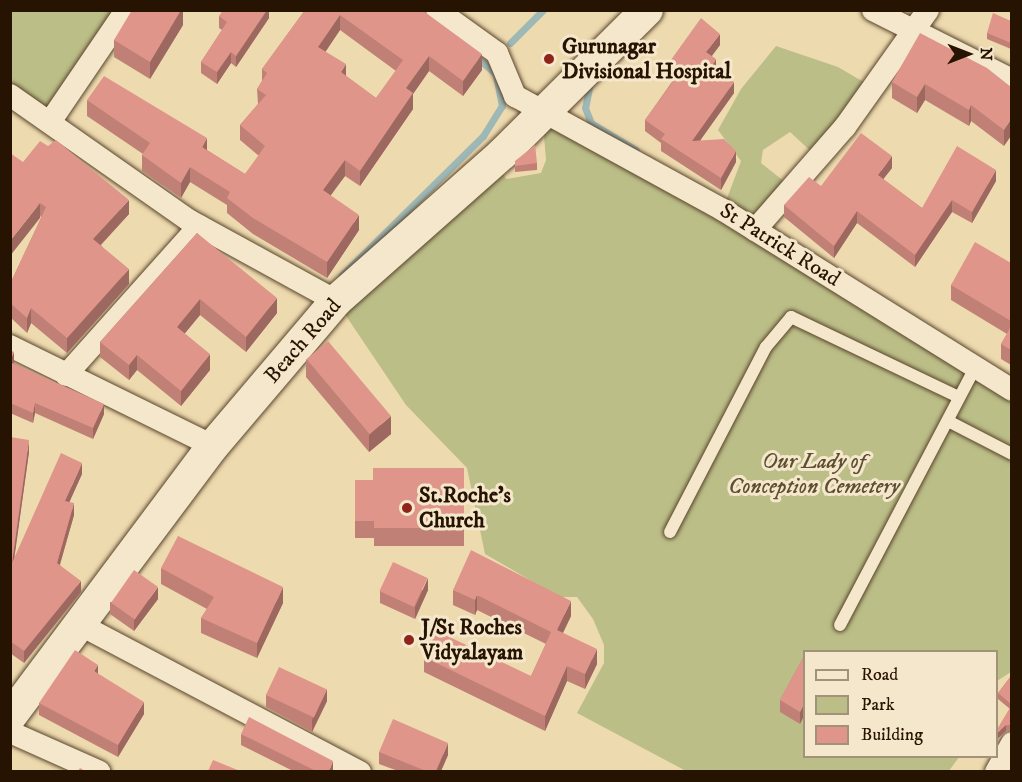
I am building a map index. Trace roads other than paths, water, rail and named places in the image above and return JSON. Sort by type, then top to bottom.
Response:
[{"type":"main road","name":"Beach Road","points":[[10,717],[77,623],[213,446],[336,301],[542,112],[647,10]]},
{"type":"street","points":[[50,122],[126,10]]},
{"type":"street","name":"St Patrick Road","points":[[437,10],[497,53],[515,96],[755,230],[976,366],[1011,390]]},
{"type":"street","points":[[873,10],[1011,80]]},
{"type":"street","points":[[755,230],[845,127],[915,32],[928,10]]},
{"type":"street","points":[[10,95],[199,226],[336,301]]},
{"type":"street","points":[[66,375],[199,226]]},
{"type":"street","points":[[10,346],[213,446]]},
{"type":"street","points":[[77,623],[360,771]]},
{"type":"street","points":[[10,732],[100,771]]},
{"type":"street","points":[[996,771],[1011,743]]},
{"type":"lane","points":[[670,532],[766,347],[791,316],[959,397]]},
{"type":"lane","points":[[840,625],[976,366]]},
{"type":"lane","points":[[948,420],[1011,454]]},
{"type":"waterway","points":[[510,43],[543,10]]},
{"type":"waterway","points":[[342,275],[483,136],[502,106],[496,74],[475,56]]},
{"type":"waterway","points":[[590,83],[585,108],[591,123],[636,150]]},
{"type":"place","name":"Gurunagar Divisional Hospital","points":[[549,59]]},
{"type":"place","name":"St.Roche's Church","points":[[407,508]]},
{"type":"place","name":"J/St Roches Vidyalayam","points":[[409,640]]},
{"type":"park label","name":"Our Lady of Conception Cemetery","points":[[814,474]]}]
